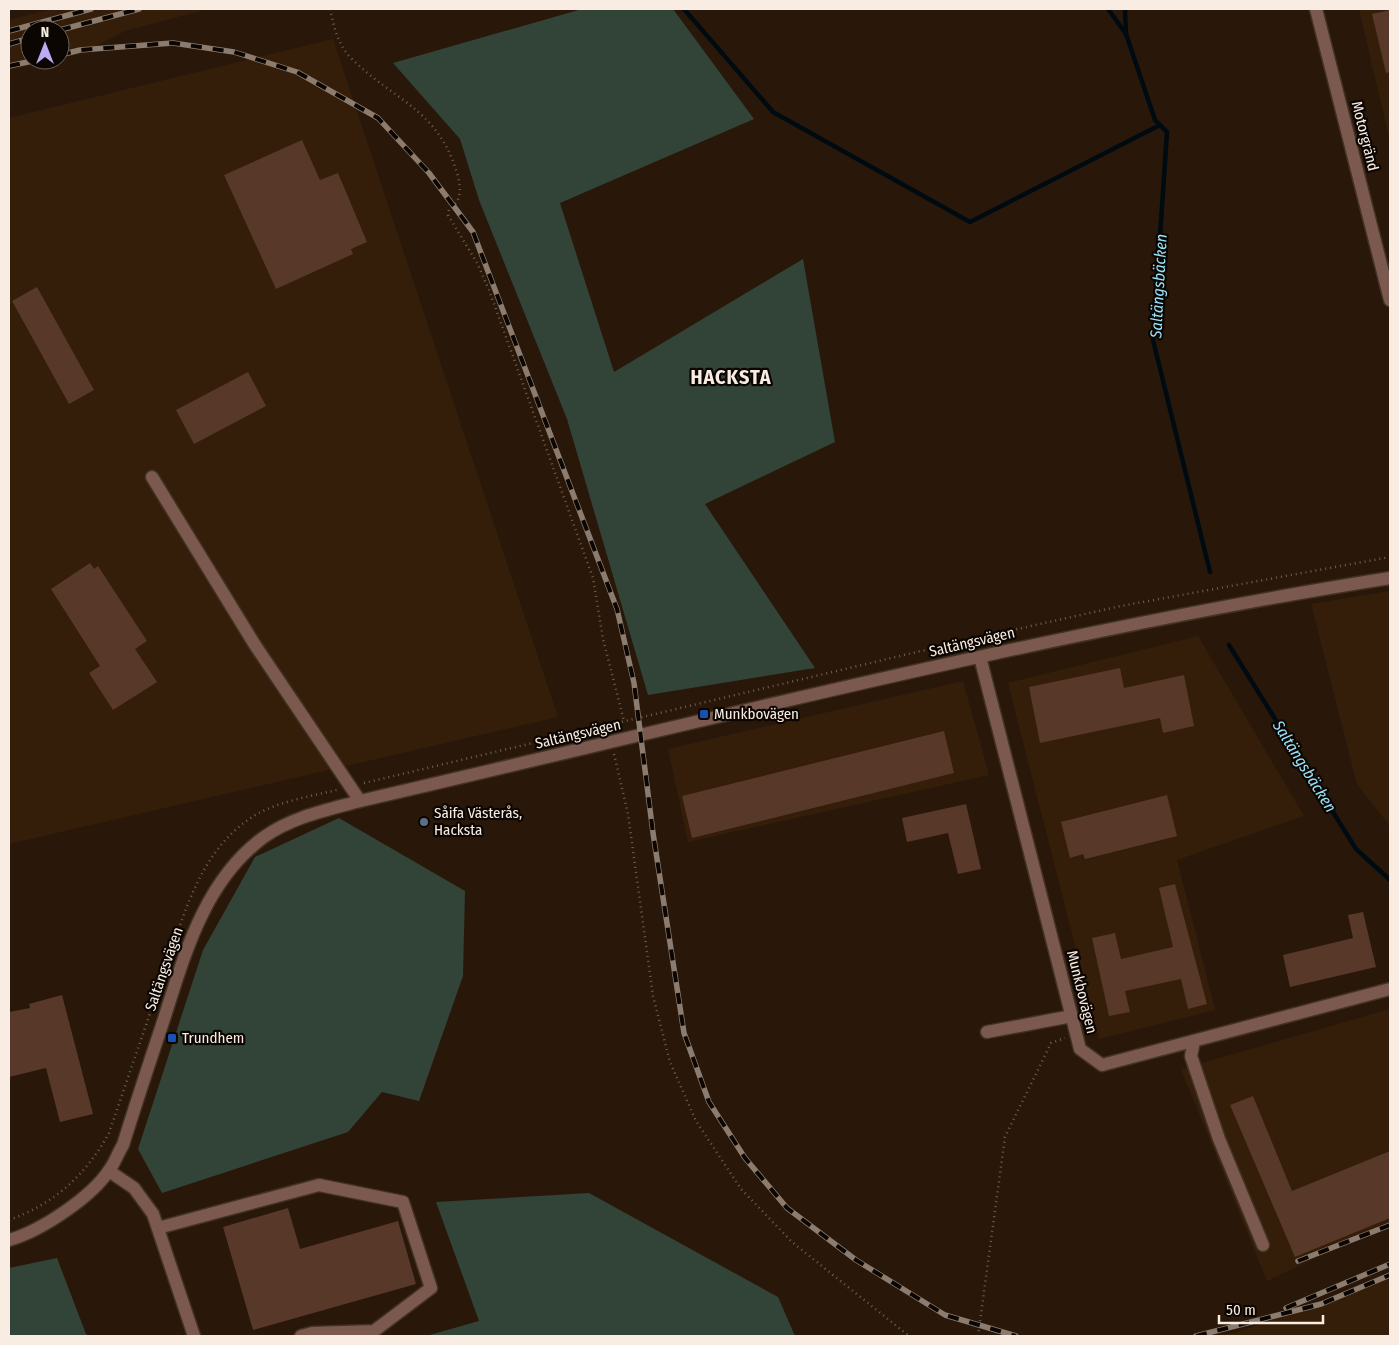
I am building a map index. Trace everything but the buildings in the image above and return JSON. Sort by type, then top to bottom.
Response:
[{"type":"street","name":"Motorgränd","points":[[1316,9],[1390,300]]},
{"type":"street","points":[[152,477],[255,645],[360,801]]},
{"type":"street","name":"Saltängsvägen","points":[[9,1240],[21,1237],[81,1200],[109,1171],[122,1145],[190,937],[222,880],[241,856],[265,837],[283,826],[322,811],[360,801],[980,657],[1273,596],[1390,578]]},
{"type":"street","name":"Munkbovägen","points":[[980,657],[1080,1049],[1102,1065],[1390,989]]},
{"type":"street","points":[[987,1032],[1072,1016]]},
{"type":"street","points":[[1194,1042],[1191,1056],[1219,1139],[1263,1245]]},
{"type":"street","points":[[109,1171],[134,1188],[153,1214],[194,1336]]},
{"type":"street","points":[[158,1228],[319,1185],[403,1202],[431,1288],[374,1331],[301,1336]]},
{"type":"path","points":[[330,9],[336,34],[345,50],[430,123],[443,139],[454,165],[460,194],[456,202],[449,209],[448,215],[477,263],[489,290],[593,578],[603,639],[624,721]]},
{"type":"path","points":[[168,959],[190,896],[203,868],[217,849],[238,828],[258,814],[284,803],[606,725],[1121,606],[1390,557]]},
{"type":"path","points":[[606,725],[628,814],[653,996],[670,1062],[696,1121],[741,1189],[792,1242],[909,1336]]},
{"type":"path","points":[[9,1220],[32,1212],[59,1194],[82,1172],[102,1147],[109,1133],[159,987]]},
{"type":"path","points":[[978,1336],[1005,1137],[1050,1043],[1076,1034]]},
{"type":"shaded area","points":[[52,9],[207,9],[125,31],[80,54],[70,56],[70,20],[20,20],[20,67],[9,70],[9,20]]},
{"type":"shaded area","points":[[1359,9],[1390,9],[1390,141]]},
{"type":"shaded area","points":[[333,39],[558,717],[9,844],[9,118]]},
{"type":"shaded area","points":[[1390,591],[1390,826],[1357,784],[1311,604]]},
{"type":"shaded area","points":[[1198,636],[1304,816],[1177,860],[1215,1010],[1099,1039],[1008,683]]},
{"type":"shaded area","points":[[963,681],[989,775],[688,842],[668,749]]},
{"type":"shaded area","points":[[1390,1009],[1390,1223],[1267,1281],[1181,1069]]},
{"type":"shaded area","points":[[1390,1277],[1390,1336],[1207,1336],[1235,1333]]},
{"type":"green space","points":[[582,9],[673,9],[754,119],[560,203],[614,372],[803,259],[835,442],[705,504],[815,668],[648,695],[567,419],[479,200],[460,139],[393,63]]},
{"type":"green space","points":[[339,818],[465,891],[463,976],[419,1101],[382,1092],[348,1132],[162,1193],[138,1149],[203,950],[255,857]]},
{"type":"green space","points":[[589,1193],[778,1297],[795,1336],[426,1336],[479,1321],[436,1202]]},
{"type":"green space","points":[[57,1258],[86,1334],[89,1336],[9,1336],[9,1268]]},
{"type":"waterway","points":[[684,9],[773,112],[970,222],[1160,125]]},
{"type":"waterway","name":"Saltängsbäcken","points":[[1108,9],[1126,34]]},
{"type":"waterway","name":"Saltängsbäcken","points":[[1125,9],[1126,34],[1155,120],[1167,132],[1153,340],[1210,572]]},
{"type":"waterway","name":"Saltängsbäcken","points":[[1229,645],[1356,849],[1390,880]]},
{"type":"railway","points":[[9,31],[91,9]]},
{"type":"railway","points":[[70,27],[139,9]]},
{"type":"railway","points":[[9,44],[20,41]]},
{"type":"railway","points":[[70,52],[80,50],[173,43],[234,52],[297,72],[378,118],[429,173],[473,232],[617,609],[634,683],[653,833],[684,1033],[709,1102],[745,1158],[787,1208],[856,1260],[945,1315],[1016,1336]]},
{"type":"railway","points":[[9,66],[20,64]]},
{"type":"railway","points":[[1298,1261],[1390,1225]]},
{"type":"railway","points":[[1286,1308],[1390,1264]]},
{"type":"railway","points":[[1196,1336],[1321,1304],[1390,1275]]},
{"type":"place","name":"Munkbovägen","points":[[704,714]]},
{"type":"place","name":"Såifa Västerås, Hacksta","points":[[424,822]]},
{"type":"place","name":"Trundhem","points":[[172,1038]]},
{"type":"district","name":"HACKSTA","points":[[731,377]]}]
